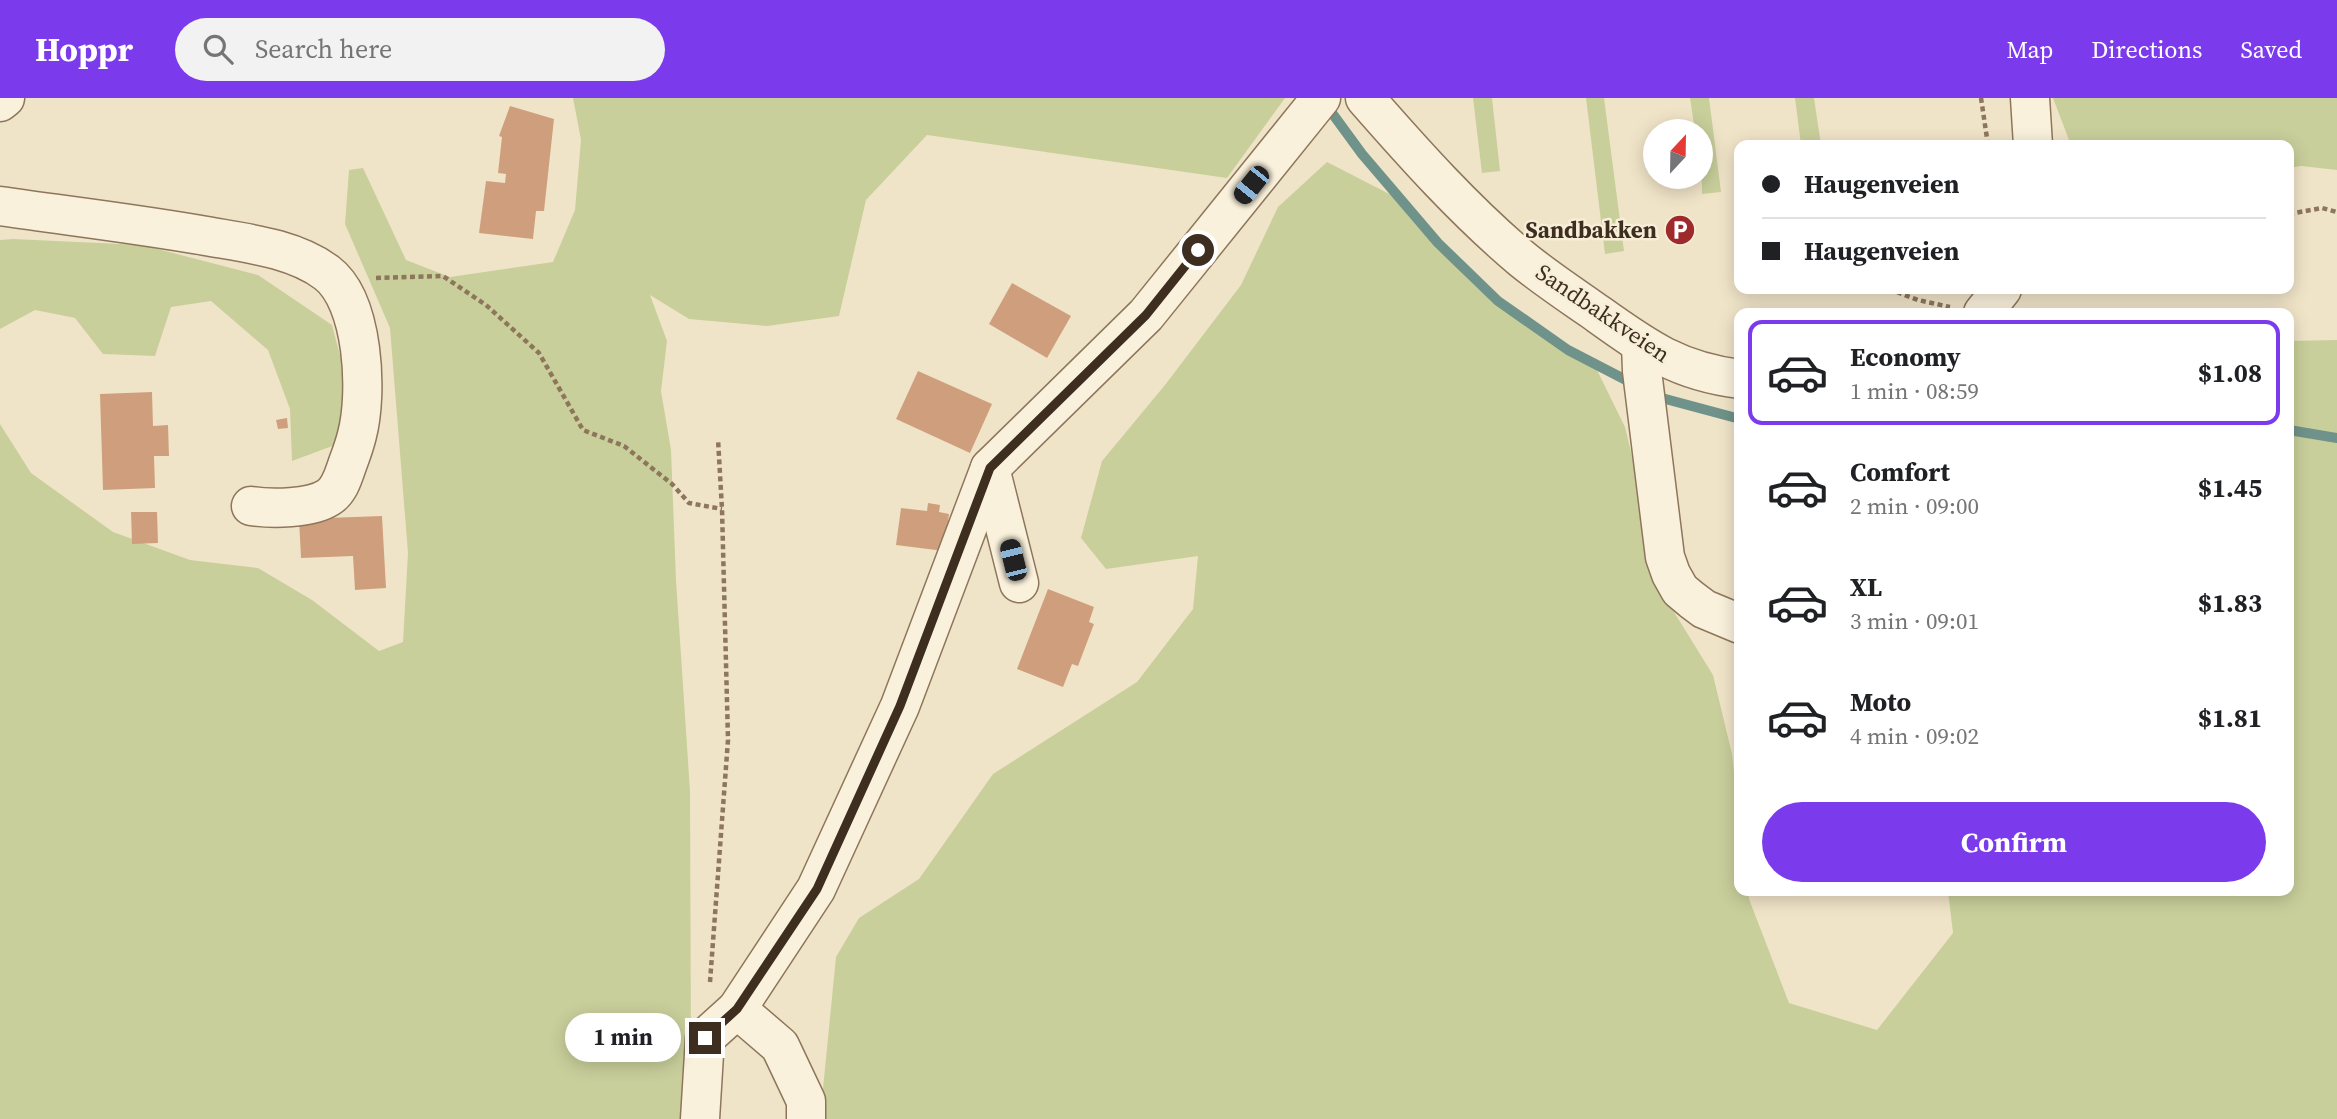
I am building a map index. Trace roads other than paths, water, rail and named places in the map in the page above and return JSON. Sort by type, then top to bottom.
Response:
[{"type":"street","points":[[0,102],[5,98]]},
{"type":"street","points":[[700,1119],[705,1038],[737,1009],[817,889],[900,706],[990,468],[1146,315],[1321,98]]},
{"type":"street","name":"Sandbakkveien","points":[[1365,98],[1430,171],[1521,258],[1641,344],[1668,360],[1687,368],[1734,378]]},
{"type":"street","points":[[2030,98],[2033,140]]},
{"type":"street","points":[[0,205],[175,231],[275,251],[303,259],[330,275],[343,291],[359,338],[361,412],[357,435],[342,481],[336,491],[327,498],[310,503],[268,508],[251,506]]},
{"type":"street","points":[[1972,308],[1994,294]]},
{"type":"street","points":[[1641,344],[1665,557],[1671,574],[1686,595],[1704,609],[1734,622]]},
{"type":"street","points":[[990,468],[1019,583]]},
{"type":"street","points":[[737,1009],[780,1046],[806,1101],[806,1119]]},
{"type":"waterway","points":[[1332,113],[1362,154],[1438,243],[1498,301],[1568,350],[1624,379]]},
{"type":"waterway","points":[[1658,397],[1734,417]]},
{"type":"waterway","points":[[2294,431],[2337,438]]},
{"type":"place","name":"Sandbakken","points":[[1680,230]]}]
